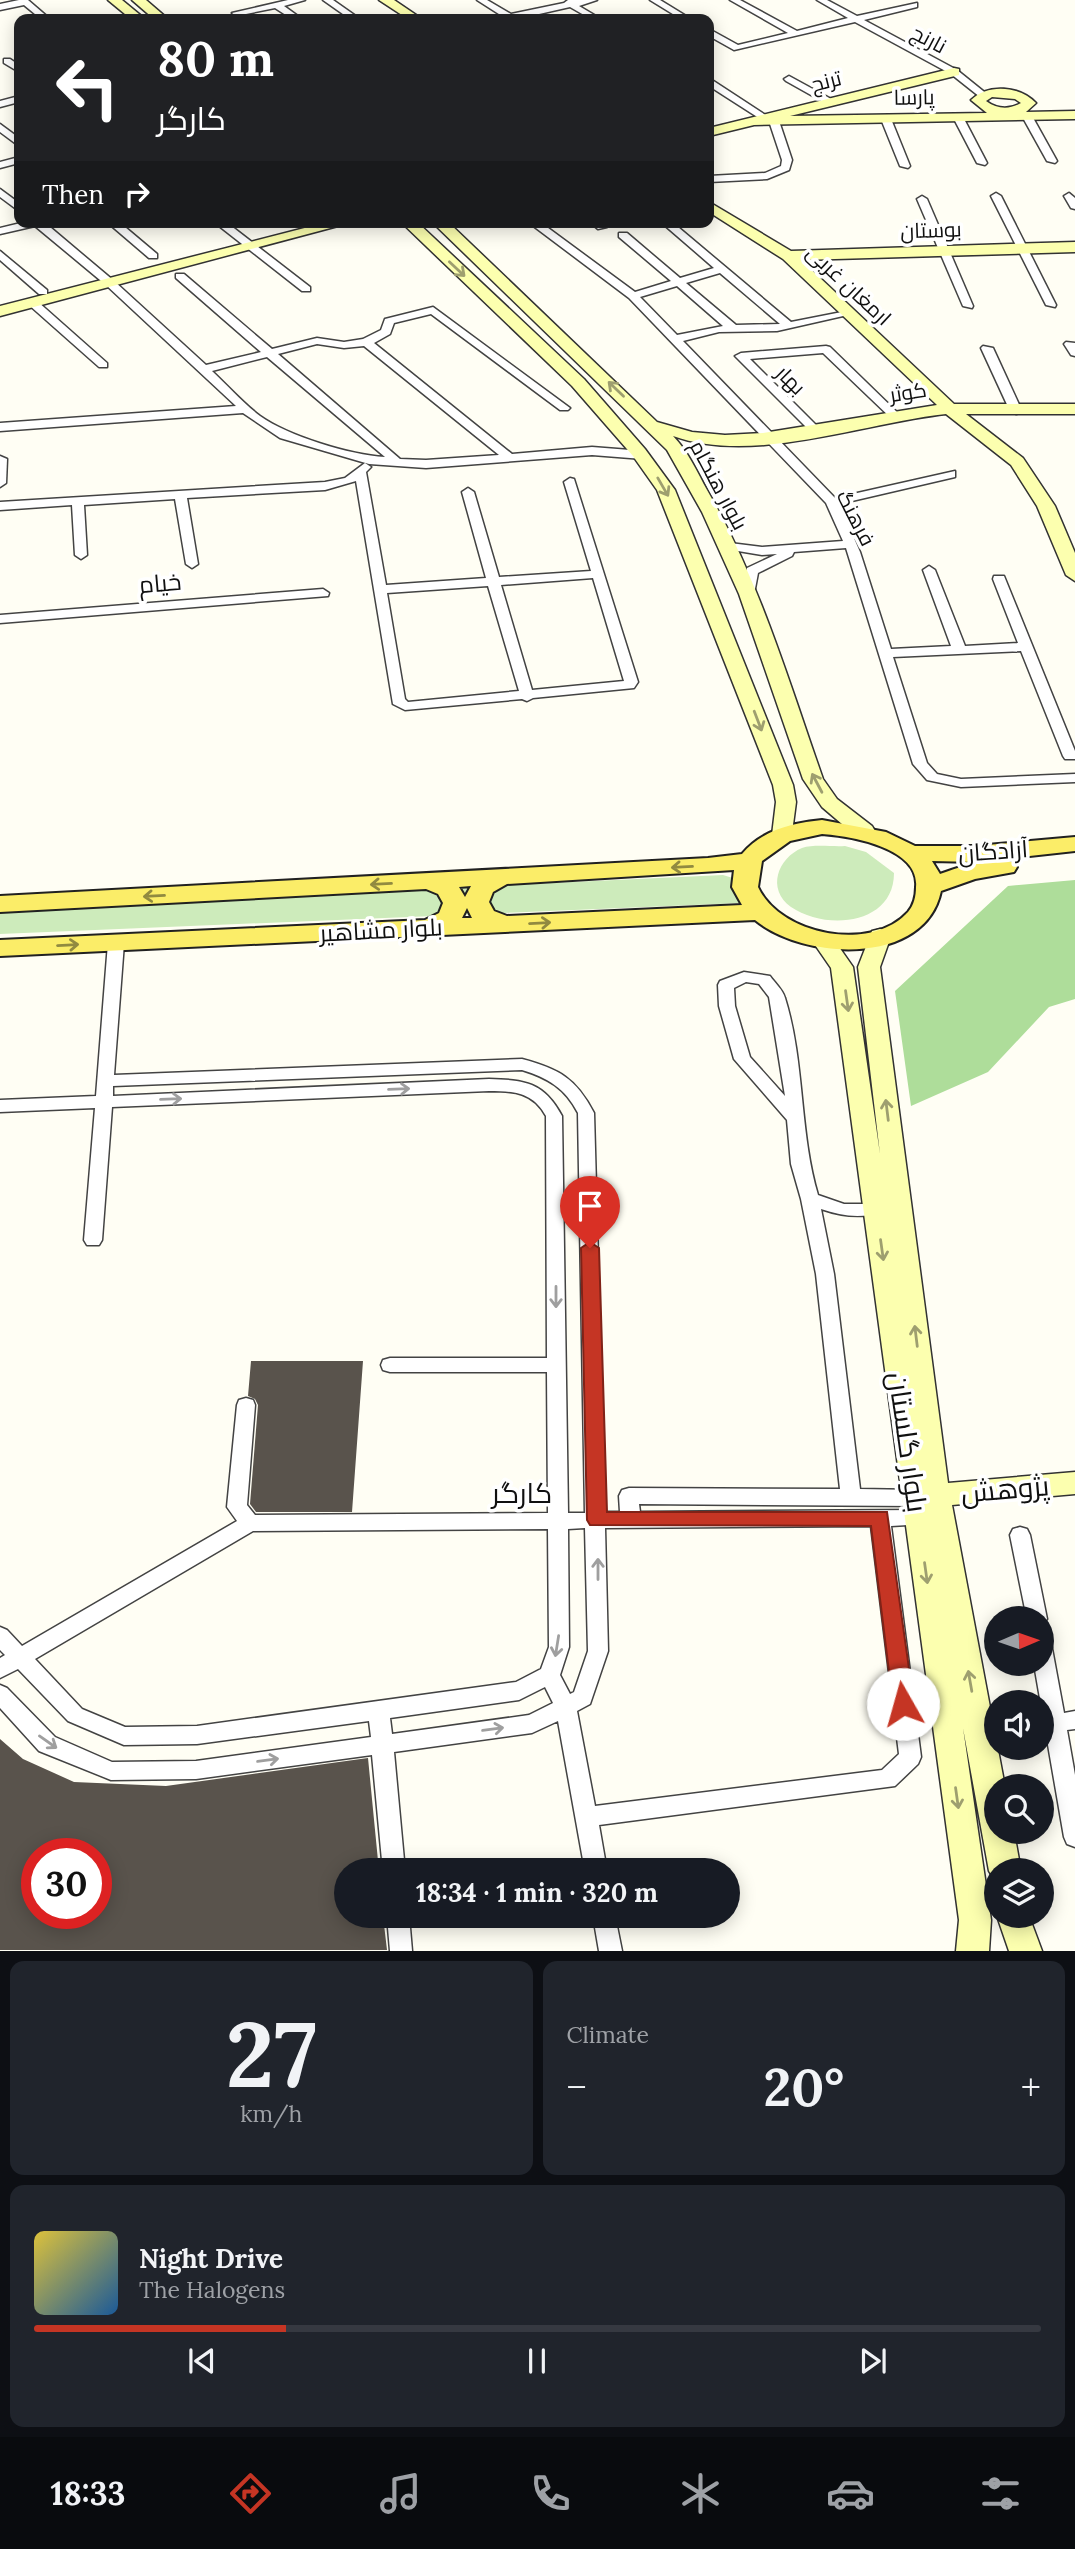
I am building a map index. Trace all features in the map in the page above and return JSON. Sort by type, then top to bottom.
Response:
[{"type":"main road","points":[[114,0],[132,14]]},
{"type":"main road","points":[[138,0],[155,14]]},
{"type":"main road","points":[[386,0],[407,14]]},
{"type":"main road","name":"ترنج","points":[[714,131],[954,72]]},
{"type":"main road","points":[[962,117],[983,101],[1003,111],[1049,100]]},
{"type":"main road","points":[[1025,107],[1075,107]]},
{"type":"main road","name":"پارسا","points":[[765,120],[962,117],[1025,107],[1075,115]]},
{"type":"main road","name":"ارمغان غربی","points":[[714,209],[788,256],[950,409]]},
{"type":"main road","points":[[245,244],[292,228]]},
{"type":"main road","points":[[0,303],[38,297],[318,228]]},
{"type":"main road","name":"بلوار هنگام","points":[[414,228],[574,380],[643,455],[666,491],[783,785],[786,802],[783,835]]},
{"type":"main road","name":"بلوار هنگام","points":[[445,228],[674,447],[697,486],[748,594],[820,791],[829,803],[864,831]]},
{"type":"main road","name":"بوستان","points":[[788,256],[1075,247]]},
{"type":"main road","points":[[0,311],[38,297]]},
{"type":"main road","points":[[513,322],[540,316]]},
{"type":"main road","name":"کوثر","points":[[648,420],[685,437],[749,438],[950,409],[1075,409]]},
{"type":"main road","name":"کوثر","points":[[697,486],[696,458],[719,445],[749,438]]},
{"type":"main road","points":[[747,692],[782,689]]},
{"type":"main road","points":[[822,827],[864,831],[889,840],[910,853],[924,869],[929,887],[926,905],[913,920],[880,936],[852,941],[822,939],[794,932],[761,912],[745,887],[750,860],[763,846],[783,835],[822,827]]},
{"type":"main road","name":"آزادگان","points":[[910,853],[976,854],[1075,844]]},
{"type":"main road","name":"آزادگان","points":[[929,887],[979,870],[1075,858]]},
{"type":"main road","name":"بلوار مشاهیر","points":[[0,904],[708,866],[750,860]]},
{"type":"main road","points":[[502,877],[483,887],[476,902],[484,916],[504,924]]},
{"type":"main road","points":[[429,881],[448,889],[456,903],[449,918],[429,928]]},
{"type":"main road","name":"بلوار مشاهیر","points":[[0,948],[761,912]]},
{"type":"main road","name":"بلوار گلستان","points":[[880,936],[869,967],[923,1504],[975,1920],[972,1951]]},
{"type":"main road","name":"بلوار گلستان","points":[[822,939],[842,967],[876,1208],[923,1504],[985,1774]]},
{"type":"main road","points":[[1017,1928],[1026,1951]]},
{"type":"street","points":[[247,14],[301,0]]},
{"type":"street","points":[[327,0],[348,14]]},
{"type":"street","points":[[481,0],[502,14]]},
{"type":"street","points":[[526,14],[567,2],[593,0]]},
{"type":"street","points":[[654,0],[678,14]]},
{"type":"street","points":[[734,0],[796,34]]},
{"type":"street","points":[[810,0],[856,20]]},
{"type":"street","points":[[821,0],[856,20]]},
{"type":"street","points":[[0,7],[24,1],[40,14]]},
{"type":"street","points":[[567,2],[588,14]]},
{"type":"street","points":[[714,35],[737,48],[856,20],[910,2]]},
{"type":"street","points":[[276,5],[290,14]]},
{"type":"street","name":"نارنج","points":[[856,20],[954,72],[983,101]]},
{"type":"street","points":[[7,61],[14,66]]},
{"type":"street","points":[[789,79],[830,102]]},
{"type":"street","points":[[714,85],[765,120],[787,160],[786,168],[767,176],[714,179]]},
{"type":"street","points":[[1025,107],[1052,161]]},
{"type":"street","points":[[962,117],[982,163]]},
{"type":"street","points":[[886,119],[905,166]]},
{"type":"street","points":[[0,127],[14,139]]},
{"type":"street","points":[[0,192],[14,204]]},
{"type":"street","points":[[1069,195],[1075,206]]},
{"type":"street","points":[[996,196],[1051,304]]},
{"type":"street","points":[[922,199],[942,251],[968,306]]},
{"type":"street","points":[[44,228],[205,369],[245,409],[284,435],[369,460],[397,463],[426,464],[592,451],[643,455]]},
{"type":"street","points":[[119,228],[153,256]]},
{"type":"street","points":[[226,228],[306,289]]},
{"type":"street","name":"فرهنگ","points":[[541,228],[633,296],[832,502],[850,544],[920,764],[932,777],[961,783],[1075,778]]},
{"type":"street","points":[[673,228],[788,325]]},
{"type":"street","points":[[623,235],[732,328]]},
{"type":"street","points":[[0,254],[103,365]]},
{"type":"street","points":[[633,296],[722,270]]},
{"type":"street","points":[[180,276],[397,463]]},
{"type":"street","points":[[205,369],[317,341],[344,345],[366,342],[386,332],[389,321],[427,310],[438,311],[564,408]]},
{"type":"street","points":[[676,339],[732,328],[764,329],[848,312]]},
{"type":"street","points":[[366,342],[510,458]]},
{"type":"street","name":"بهار","points":[[814,429],[742,358],[743,354],[821,348],[829,352],[896,417]]},
{"type":"street","points":[[987,348],[1016,411]]},
{"type":"street","points":[[0,427],[245,409]]},
{"type":"street","points":[[950,409],[1017,462],[1025,472],[1046,506],[1075,575]]},
{"type":"street","points":[[592,451],[622,432]]},
{"type":"street","points":[[0,484],[2,458]]},
{"type":"street","points":[[0,506],[325,486],[349,481],[361,473],[369,460]]},
{"type":"street","points":[[361,473],[400,704],[527,697],[629,685],[631,682],[570,482]]},
{"type":"street","points":[[832,502],[951,474]]},
{"type":"street","points":[[468,492],[527,697]]},
{"type":"street","points":[[181,496],[192,564]]},
{"type":"street","points":[[78,503],[81,555]]},
{"type":"street","points":[[726,545],[743,550],[793,550],[850,544]]},
{"type":"street","points":[[748,594],[752,570],[793,550]]},
{"type":"street","points":[[929,570],[960,651]]},
{"type":"street","points":[[382,589],[599,574]]},
{"type":"street","points":[[999,579],[1070,756]]},
{"type":"street","name":"خیام","points":[[0,619],[323,593]]},
{"type":"street","points":[[884,653],[1025,647]]},
{"type":"street","points":[[93,1240],[116,943]]},
{"type":"street","points":[[795,1118],[741,1059],[727,1006],[726,985],[744,977],[764,980],[777,996],[790,1068],[800,1164],[825,1275],[850,1497]]},
{"type":"street","points":[[0,1694],[47,1744],[111,1771],[196,1770],[532,1724],[583,1698],[598,1651],[586,1113],[576,1091],[553,1073],[522,1064],[105,1081]]},
{"type":"street","points":[[0,1106],[489,1085],[515,1085],[534,1091],[548,1101],[554,1116],[559,1647],[549,1675],[519,1691],[197,1735],[124,1736],[75,1715],[0,1636]]},
{"type":"street","points":[[810,1199],[843,1210],[876,1208]]},
{"type":"street","points":[[390,1365],[556,1365]]},
{"type":"street","points":[[0,1669],[250,1522],[237,1507],[246,1405]]},
{"type":"street","name":"پژوهش","points":[[923,1504],[1075,1483]]},
{"type":"street","points":[[630,1519],[629,1496],[850,1497],[923,1504]]},
{"type":"street","name":"کارگر","points":[[250,1522],[880,1518],[923,1504]]},
{"type":"street","points":[[586,1817],[887,1779],[910,1757],[880,1518]]},
{"type":"street","points":[[1020,1535],[1034,1606]]},
{"type":"street","points":[[549,1675],[566,1706],[594,1858]]},
{"type":"street","points":[[1052,1676],[1066,1721],[1075,1837]]},
{"type":"street","points":[[379,1710],[393,1858]]},
{"type":"street","points":[[399,1928],[401,1951]]},
{"type":"street","points":[[606,1928],[611,1951]]},
{"type":"green space","points":[[845,846],[866,852],[894,873],[891,890],[883,904],[871,913],[839,920],[805,915],[783,900],[777,883],[781,866],[787,859],[802,848]]},
{"type":"green space","points":[[723,875],[736,879],[742,903],[0,934],[0,909]]},
{"type":"green space","points":[[1075,880],[1075,999],[1049,1007],[988,1072],[911,1106],[895,991],[1008,886]]},
{"type":"building","points":[[251,1361],[363,1361],[352,1512],[256,1512],[250,1504],[258,1405],[255,1399],[248,1396]]},
{"type":"building","points":[[0,1739],[23,1759],[74,1782],[166,1786],[368,1758],[378,1858],[334,1858],[334,1928],[384,1928],[387,1950],[0,1950]]},
{"type":"route","points":[[590,1248],[597,1520],[880,1518],[903,1704]]}]
